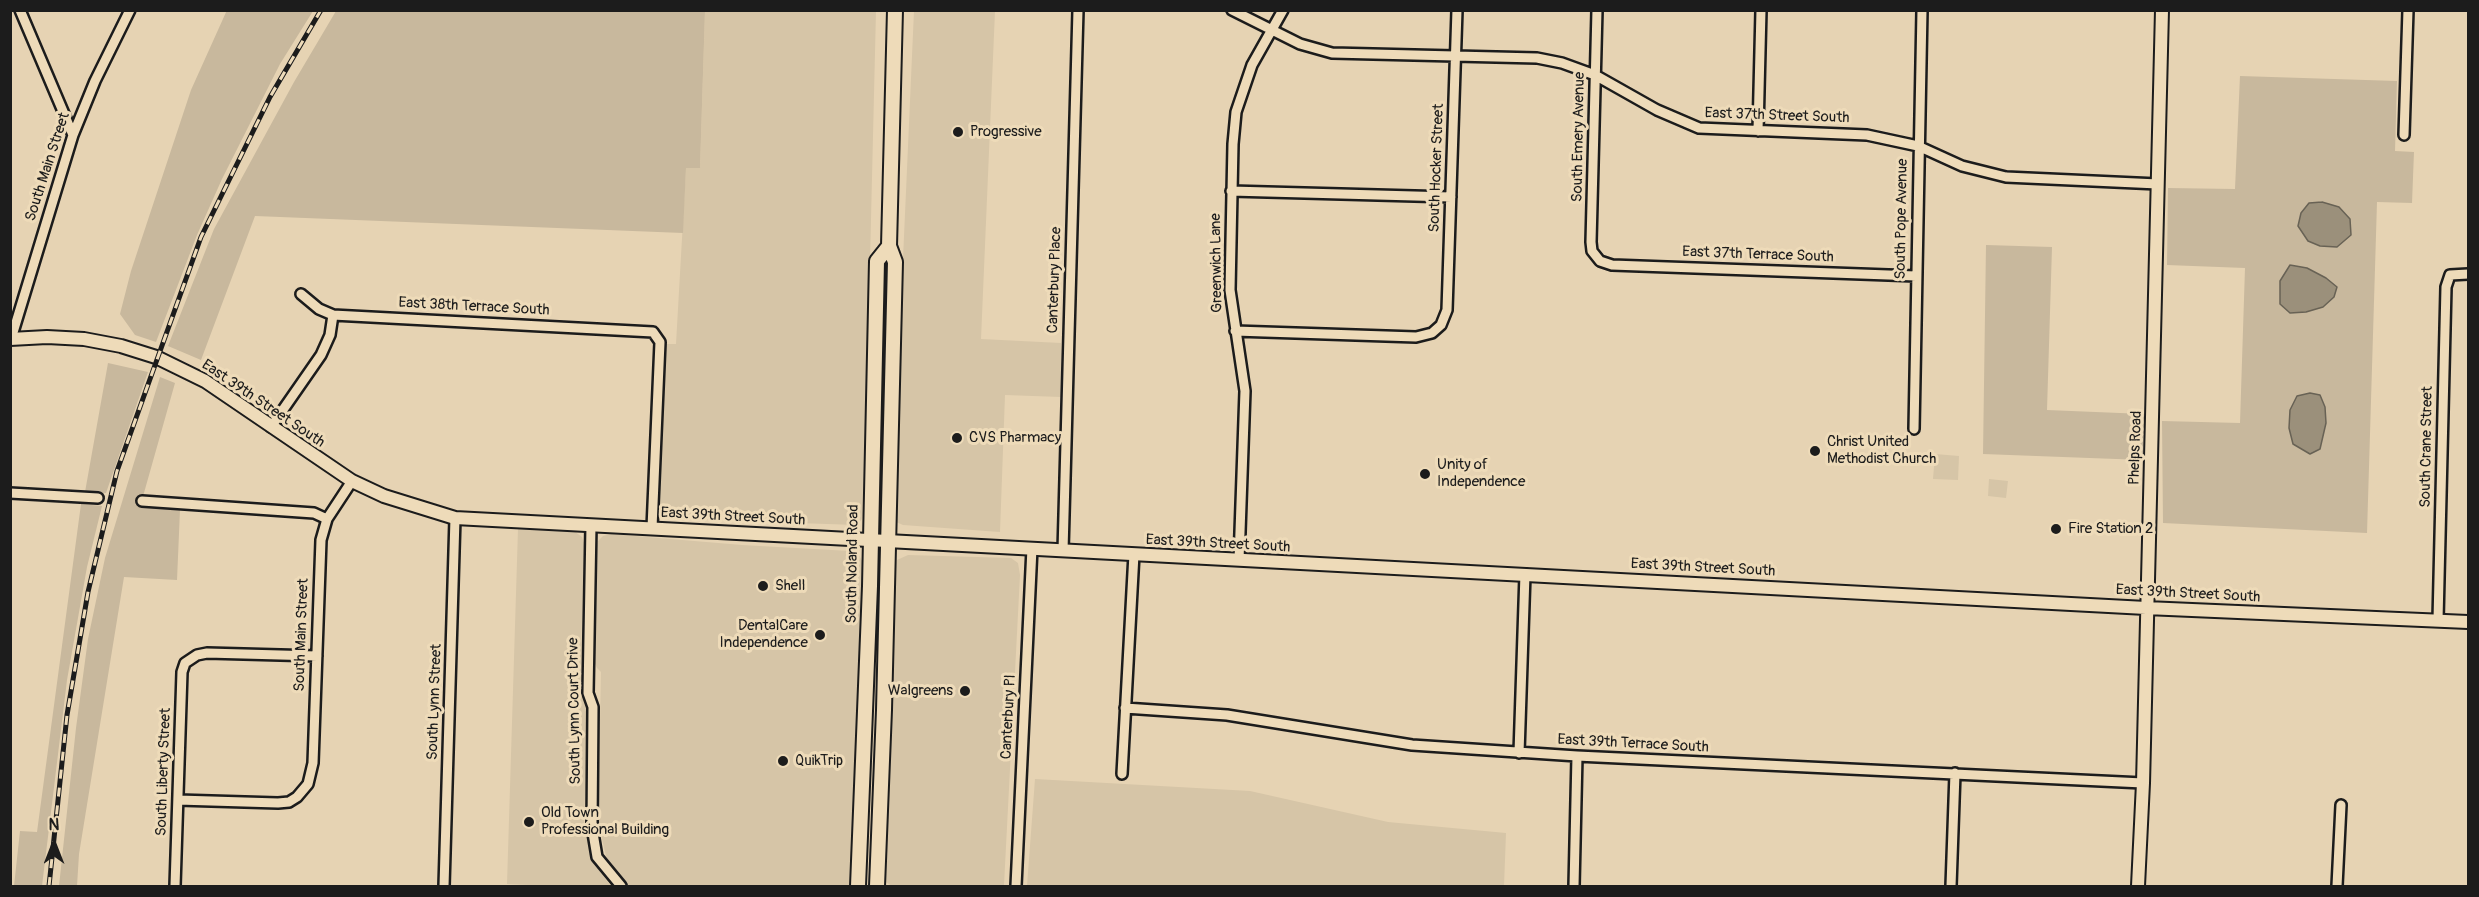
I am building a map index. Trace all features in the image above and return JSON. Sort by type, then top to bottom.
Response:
[{"type":"main road","name":"South Noland Road","points":[[877,886],[884,710],[886,541],[895,262],[889,246],[895,10]]},
{"type":"main road","name":"Phelps Road","points":[[2138,886],[2143,783],[2162,10]]},
{"type":"main road","name":"South Noland Road","points":[[858,886],[870,586],[878,261],[889,246]]},
{"type":"main road","name":"East 39th Street South","points":[[11,339],[47,337],[84,339],[121,346],[156,357],[205,381],[352,481],[384,496],[455,518],[2146,608],[2469,622]]},
{"type":"main road","points":[[874,398],[891,398]]},
{"type":"street","points":[[20,10],[73,135]]},
{"type":"street","name":"South Main Street","points":[[11,339],[73,135],[94,81],[130,10]]},
{"type":"street","name":"Canterbury Place","points":[[1063,550],[1078,10]]},
{"type":"street","name":"East 37th Street South","points":[[1232,10],[1300,45],[1332,53],[1537,58],[1562,63],[1595,75],[1657,110],[1699,128],[1867,135],[1918,146],[1962,166],[2006,177],[2158,184]]},
{"type":"street","name":"Greenwich Lane","points":[[1239,560],[1245,391],[1230,290],[1236,112],[1252,64],[1283,10]]},
{"type":"street","name":"South Hocker Street","points":[[1235,331],[1416,337],[1432,333],[1441,325],[1448,310],[1457,10]]},
{"type":"street","name":"South Emery Avenue","points":[[1597,10],[1591,242],[1592,251],[1600,261]]},
{"type":"street","points":[[1758,131],[1761,10]]},
{"type":"street","name":"South Pope Avenue","points":[[1914,429],[1922,10]]},
{"type":"street","points":[[2404,135],[2408,10]]},
{"type":"street","points":[[1232,191],[1451,197]]},
{"type":"street","name":"East 37th Terrace South","points":[[1600,261],[1612,266],[1916,276]]},
{"type":"street","name":"South Crane Street","points":[[2438,620],[2446,287],[2450,275],[2469,274]]},
{"type":"street","name":"East 38th Terrace South","points":[[301,294],[319,309],[333,315],[653,332],[660,342],[652,528]]},
{"type":"street","points":[[271,427],[321,355],[330,335],[333,315]]},
{"type":"street","name":"South Main Street","points":[[178,800],[289,802],[308,784],[313,769],[321,540],[327,519],[352,481]]},
{"type":"street","points":[[10,492],[98,498]]},
{"type":"street","points":[[142,501],[314,513],[327,519]]},
{"type":"street","name":"South Lynn Street","points":[[444,886],[455,518]]},
{"type":"street","name":"South Lynn Court Drive","points":[[591,525],[588,693],[593,707],[592,826],[597,857],[621,886]]},
{"type":"street","name":"Canterbury Pl","points":[[1016,886],[1032,548]]},
{"type":"street","points":[[1122,774],[1134,554]]},
{"type":"street","points":[[1519,753],[1525,574]]},
{"type":"street","name":"South Liberty Street","points":[[175,886],[182,672],[188,660],[207,653],[316,656]]},
{"type":"street","name":"East 39th Terrace South","points":[[1125,708],[1239,717],[1412,745],[1519,753],[2143,783]]},
{"type":"street","points":[[1574,886],[1577,756]]},
{"type":"street","points":[[1951,886],[1955,773]]},
{"type":"street","points":[[2337,886],[2341,805]]},
{"type":"shaded area","points":[[227,10],[313,11],[280,64],[222,179],[197,235],[156,342],[135,335],[120,314],[131,271],[191,90]]},
{"type":"shaded area","points":[[336,11],[705,11],[700,168],[686,168],[683,233],[255,216],[201,360],[168,346],[214,229],[294,82]]},
{"type":"shaded area","points":[[705,11],[876,11],[864,510],[862,519],[857,525],[677,519],[666,515],[660,509],[658,502],[666,344],[676,344],[686,168],[700,168]]},
{"type":"shaded area","points":[[914,11],[995,11],[981,339],[1061,343],[1061,397],[1005,395],[1000,532],[903,525],[894,521],[892,507]]},
{"type":"shaded area","points":[[2240,76],[2397,81],[2395,151],[2414,152],[2412,203],[2377,202],[2367,533],[2163,523],[2162,421],[2240,423],[2245,268],[2167,265],[2168,188],[2235,189]]},
{"type":"shaded area","points":[[2322,202],[2339,207],[2350,219],[2351,235],[2337,247],[2320,246],[2308,241],[2298,226],[2301,213],[2309,203]]},
{"type":"shaded area","points":[[1986,245],[2052,247],[2047,410],[2144,414],[2143,460],[1983,454]]},
{"type":"shaded area","points":[[2290,265],[2307,268],[2326,278],[2337,287],[2334,297],[2323,307],[2306,312],[2290,313],[2280,304],[2280,281]]},
{"type":"shaded area","points":[[108,363],[148,372],[106,493],[85,492]]},
{"type":"shaded area","points":[[160,377],[175,383],[140,507],[180,510],[177,580],[124,577],[79,854],[77,886],[59,886],[88,639],[105,558]]},
{"type":"shaded area","points":[[2310,393],[2320,395],[2325,407],[2326,423],[2320,449],[2310,454],[2293,444],[2289,428],[2290,410],[2297,396]]},
{"type":"shaded area","points":[[1935,454],[1959,456],[1958,480],[1933,479]]},
{"type":"shaded area","points":[[1989,479],[2008,481],[2006,498],[1988,496]]},
{"type":"shaded area","points":[[81,504],[102,506],[87,567],[67,680],[42,886],[14,886],[20,831],[37,832]]},
{"type":"shaded area","points":[[518,529],[574,531],[582,537],[584,543],[580,693],[588,712],[584,822],[593,862],[610,885],[618,875],[606,856],[598,822],[601,672],[594,661],[598,541],[603,536],[611,534],[850,551],[859,555],[862,561],[852,886],[549,886],[507,884]]},
{"type":"shaded area","points":[[908,555],[1011,558],[1018,563],[1020,575],[1004,885],[1002,886],[892,886],[884,881],[893,570],[897,560]]},
{"type":"shaded area","points":[[1035,779],[1250,791],[1388,822],[1506,833],[1504,886],[1027,886]]},
{"type":"railway","points":[[49,886],[67,715],[88,592],[117,471],[201,237],[270,97],[321,10]]},
{"type":"place","name":"Progressive","points":[[958,132]]},
{"type":"place","name":"CVS Pharmacy","points":[[957,438]]},
{"type":"place","name":"Christ United Methodist Church","points":[[1815,451]]},
{"type":"place","name":"Unity of Independence","points":[[1425,474]]},
{"type":"place","name":"Fire Station 2","points":[[2056,529]]},
{"type":"place","name":"Shell","points":[[763,586]]},
{"type":"place","name":"DentalCare Independence","points":[[820,635]]},
{"type":"place","name":"Walgreens","points":[[965,691]]},
{"type":"place","name":"QuikTrip","points":[[783,761]]},
{"type":"place","name":"Old Town Professional Building","points":[[529,822]]}]
